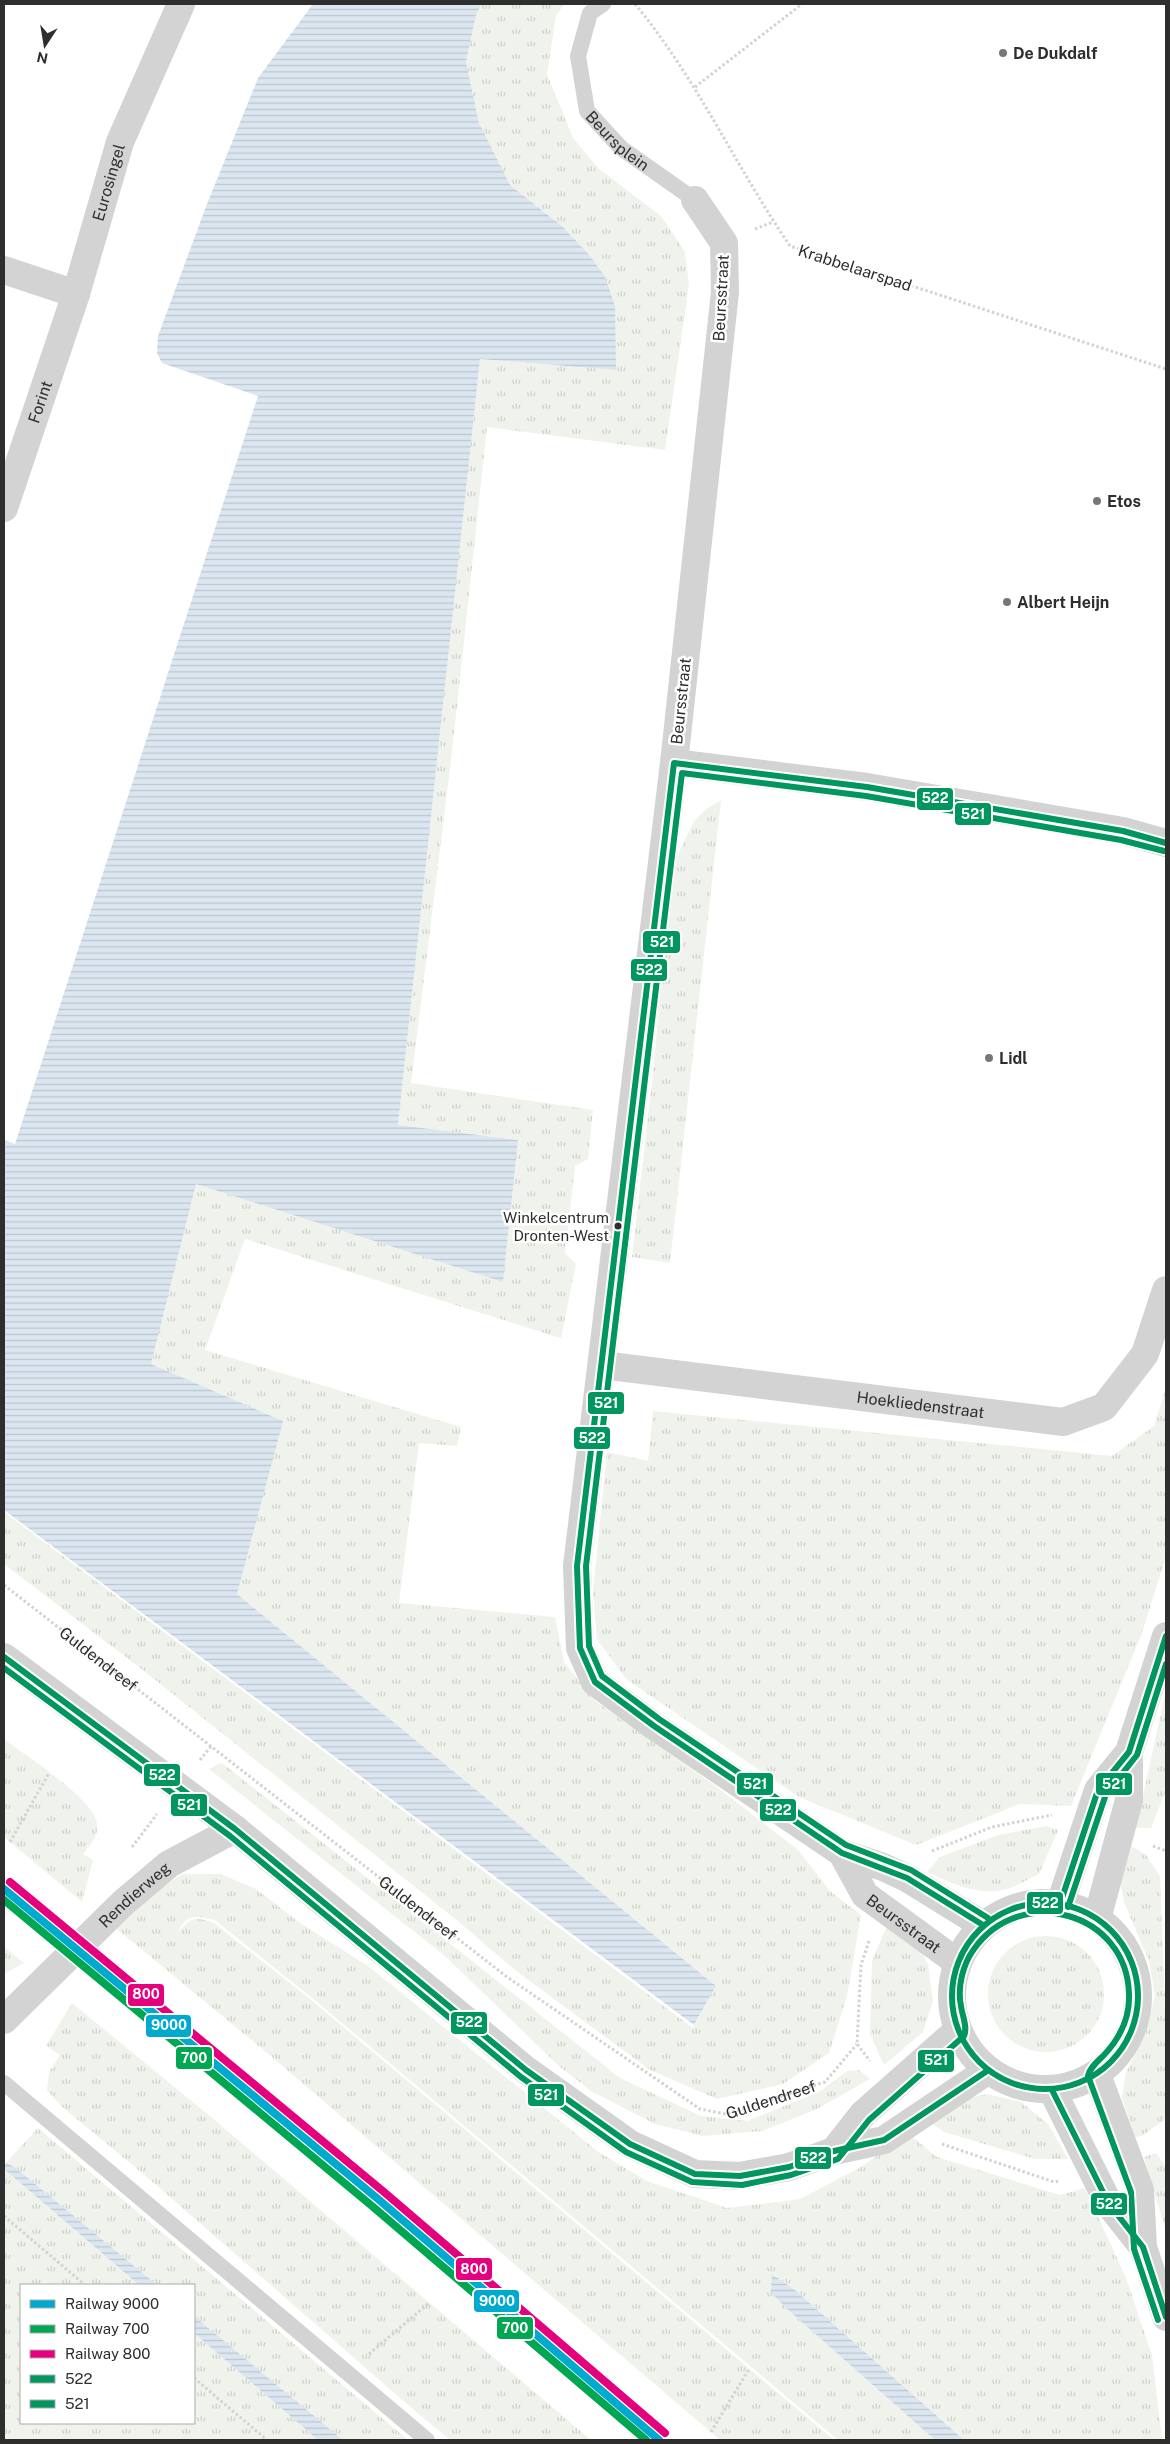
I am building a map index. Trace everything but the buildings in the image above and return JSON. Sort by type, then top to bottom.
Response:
[{"type":"street","name":"Eurosingel","points":[[76,294],[120,142],[180,4]]},
{"type":"street","name":"Beursstraat","points":[[695,200],[724,243],[725,292],[674,764],[577,1566],[580,1648],[595,1682],[654,1726],[842,1853],[883,1867],[907,1878],[983,1925]]},
{"type":"street","points":[[4,270],[76,294]]},
{"type":"street","name":"Forint","points":[[4,508],[76,294]]},
{"type":"street","points":[[674,764],[867,787],[1123,831],[1166,843]]},
{"type":"street","name":"Hoekliedenstraat","points":[[602,1365],[1063,1422],[1104,1407],[1145,1354],[1166,1290]]},
{"type":"street","points":[[1098,1919],[1129,1800],[1129,1752],[1166,1636]]},
{"type":"street","points":[[4,1658],[235,1829],[526,2070],[630,2144],[695,2174],[740,2176],[789,2167],[834,2151],[884,2140],[987,2070]]},
{"type":"street","points":[[1060,1904],[1098,1790],[1129,1752]]},
{"type":"street","name":"Rendierweg","points":[[4,2020],[123,1903],[169,1864],[235,1829]]},
{"type":"street","name":"Beursstraat","points":[[842,1853],[865,1895],[957,1962]]},
{"type":"street","points":[[1032,1903],[1060,1904],[1080,1909],[1098,1919],[1120,1940],[1134,1967],[1138,1997],[1133,2027],[1119,2054],[1097,2074],[1076,2085],[1052,2090],[1018,2086],[987,2070],[970,2053],[957,2031],[951,1996],[957,1962],[968,1942],[983,1925],[1006,1911],[1032,1903]]},
{"type":"street","points":[[834,2151],[863,2114],[891,2087],[957,2031]]},
{"type":"street","points":[[1097,2074],[1140,2190],[1143,2247],[1166,2317]]},
{"type":"street","points":[[1052,2090],[1109,2204],[1143,2247]]},
{"type":"lane","name":"Beursplein","points":[[603,4],[590,14],[578,56],[587,111],[621,148],[695,200]]},
{"type":"lane","points":[[4,2083],[427,2440]]},
{"type":"path","name":"Krabbelaarspad","points":[[635,4],[656,30],[695,87],[773,222],[790,246],[1166,369]]},
{"type":"path","points":[[695,87],[802,4]]},
{"type":"path","name":"Guldendreef","points":[[4,1585],[507,1977],[700,2109],[726,2114],[826,2082],[856,2044],[891,2087]]},
{"type":"path","points":[[123,1903],[122,1867],[136,1839],[212,1746]]},
{"type":"path","points":[[10,1842],[49,1774]]},
{"type":"path","points":[[916,2118],[936,2142],[1054,2182],[1093,2173]]},
{"type":"path","points":[[4,2216],[84,2284]]},
{"type":"path","points":[[366,2357],[429,2303]]},
{"type":"path","points":[[711,2432],[749,2369]]},
{"type":"path","points":[[195,2379],[266,2440]]},
{"type":"green space","points":[[482,4],[564,4],[556,16],[547,74],[573,138],[599,169],[661,216],[685,252],[689,285],[665,450],[487,427],[452,752],[411,1083],[593,1110],[588,1159],[575,1166],[565,1253],[576,1264],[561,1338],[245,1239],[205,1350],[461,1427],[457,1446],[419,1443],[399,1603],[555,1617],[564,1662],[594,1700],[721,1790],[798,1850],[831,1892],[861,1915],[847,1996],[829,2053],[783,2084],[717,2099],[650,2070],[515,1970],[459,1922],[139,1667],[4,1564],[4,1512],[693,2028],[716,1986],[237,1594],[282,1421],[151,1364],[196,1184],[503,1281],[518,1140],[398,1125],[480,359],[616,370],[562,226],[510,185],[479,123],[466,62],[476,15]]},
{"type":"green space","points":[[721,800],[670,1263],[632,1257],[653,1073],[672,867],[694,821],[706,809]]},
{"type":"green space","points":[[1166,1388],[1166,1556],[1142,1633],[1071,1806],[1020,1804],[916,1845],[799,1797],[626,1679],[597,1639],[593,1592],[607,1452],[648,1461],[653,1411],[1112,1456],[1154,1426]]},
{"type":"green space","points":[[1166,1690],[1166,1790],[1151,1828],[1136,1828]]},
{"type":"green space","points":[[4,1739],[69,1788],[91,1810],[96,1820],[96,1834],[83,1854],[93,1860],[82,1902],[4,1837]]},
{"type":"green space","points":[[222,1763],[620,2078],[701,2116],[747,2121],[819,2092],[847,2071],[859,2070],[870,2079],[817,2109],[762,2131],[703,2136],[655,2124],[591,2091],[560,2067],[445,1956],[209,1769]]},
{"type":"green space","points":[[1046,1826],[1058,1830],[1039,1874],[1011,1888],[997,1891],[976,1890],[955,1884],[927,1872],[940,1857],[998,1835]]},
{"type":"green space","points":[[1132,1846],[1146,1855],[1160,1876],[1166,2030],[1166,2109],[1164,2120],[1142,2136],[1135,2137],[1122,2098],[1126,2072],[1145,2035],[1155,1996],[1149,1961],[1124,1902],[1120,1883]]},
{"type":"green space","points":[[183,1874],[221,1874],[256,1889],[300,1923],[368,1966],[597,2151],[647,2181],[727,2208],[800,2199],[861,2167],[909,2134],[937,2157],[1060,2195],[1085,2188],[1126,2278],[1152,2355],[1162,2440],[964,2440],[795,2290],[773,2274],[787,2309],[935,2440],[838,2440],[311,1997],[216,1921],[198,1917],[189,1919],[181,1926],[178,1932],[190,1921],[198,1919],[214,1923],[310,1999],[834,2440],[720,2440],[266,2052],[112,1925],[163,1886]]},
{"type":"green space","points":[[888,1923],[918,1946],[928,1964],[933,2001],[923,2032],[884,2065],[870,2034],[872,1961]]},
{"type":"green space","points":[[1046,1936],[1068,1940],[1087,1953],[1100,1972],[1104,1994],[1100,2016],[1087,2035],[1068,2048],[1046,2052],[1024,2048],[1005,2035],[992,2016],[988,1994],[992,1972],[1005,1953],[1024,1940]]},
{"type":"green space","points":[[4,1947],[24,1963],[4,1974]]},
{"type":"green space","points":[[72,2003],[211,2117],[591,2440],[450,2440],[408,2405],[154,2183],[60,2105],[47,2090],[49,2072],[60,2055],[46,2046]]},
{"type":"green space","points":[[987,2094],[1021,2102],[1048,2124],[1068,2159],[1035,2159],[944,2132],[925,2118],[949,2103]]},
{"type":"green space","points":[[38,2128],[408,2440],[343,2440],[195,2317],[195,2284],[156,2284],[16,2168],[7,2163],[4,2165]]},
{"type":"green space","points":[[1156,2153],[1166,2167],[1166,2232],[1144,2157]]},
{"type":"green space","points":[[4,2169],[138,2284],[20,2284],[20,2424],[195,2424],[195,2334],[318,2440],[4,2440]]},
{"type":"shaded area","points":[[313,4],[482,4],[476,15],[466,62],[479,123],[510,185],[562,226],[591,257],[605,277],[615,306],[616,370],[480,359],[398,1125],[518,1140],[503,1282],[196,1184],[151,1364],[283,1421],[237,1594],[716,1986],[694,2025],[4,1510],[4,1140],[15,1144],[258,396],[162,363],[157,353],[158,336],[207,204],[258,78]]},
{"type":"shaded area","points":[[7,2163],[16,2168],[156,2284],[138,2284],[4,2169],[4,2165]]},
{"type":"shaded area","points":[[772,2274],[795,2290],[964,2440],[935,2440],[787,2309],[771,2292]]},
{"type":"shaded area","points":[[195,2317],[343,2440],[318,2440],[195,2334]]},
{"type":"rail line","name":"800","points":[[10,1882],[384,2192],[665,2433]]},
{"type":"rail line","name":"9000","points":[[4,1889],[378,2199],[659,2440]]},
{"type":"rail line","name":"700","points":[[4,1900],[372,2206],[646,2440]]},
{"type":"transit line","name":"522","points":[[983,1925],[907,1878],[842,1853],[654,1726],[595,1682],[580,1648],[577,1566],[674,763],[867,787],[1123,831],[1166,843]]},
{"type":"transit line","name":"521","points":[[988,1918],[911,1870],[846,1845],[659,1719],[602,1676],[589,1646],[586,1566],[682,773],[866,796],[1121,840],[1164,851]]},
{"type":"transit line","name":"522","points":[[1060,1904],[1098,1790],[1129,1752],[1166,1636]]},
{"type":"transit line","name":"522","points":[[4,1657],[235,1829],[526,2070],[630,2144],[695,2174],[740,2176],[789,2167],[834,2151],[884,2140],[987,2071]]},
{"type":"transit line","name":"521","points":[[1068,1907],[1106,1794],[1137,1755],[1166,1664]]},
{"type":"transit line","name":"521","points":[[4,1668],[230,1836],[521,2077],[626,2152],[692,2182],[742,2185],[791,2175],[838,2159],[869,2120],[964,2036],[965,2025],[960,1999],[962,1976],[974,1949],[994,1929],[1018,1917],[1043,1913],[1068,1916],[1091,1926],[1111,1943],[1124,1966],[1129,2003],[1126,2019],[1119,2035],[1110,2048],[1092,2067],[1088,2076],[1131,2192],[1134,2249],[1158,2320]]},
{"type":"transit line","name":"522","points":[[1036,1903],[1054,1903],[1081,1910],[1111,1930],[1131,1960],[1138,1987],[1138,1996],[1138,2005],[1131,2032],[1111,2062],[1081,2082],[1054,2089],[1036,2089],[1018,2085],[1001,2078],[986,2068],[973,2055],[963,2040],[956,2023],[952,2005],[952,1987],[956,1969],[963,1952],[973,1937],[986,1924],[1001,1914],[1018,1907],[1036,1903]]},
{"type":"transit line","name":"522","points":[[1052,2090],[1109,2204],[1143,2247],[1166,2317]]},
{"type":"place","name":"De Dukdalf","points":[[1003,53]]},
{"type":"place","name":"Etos","points":[[1097,501]]},
{"type":"place","name":"Albert Heijn","points":[[1007,602]]},
{"type":"place","name":"Lidl","points":[[989,1058]]},
{"type":"place","name":"Winkelcentrum Dronten-West","points":[[618,1226]]}]
